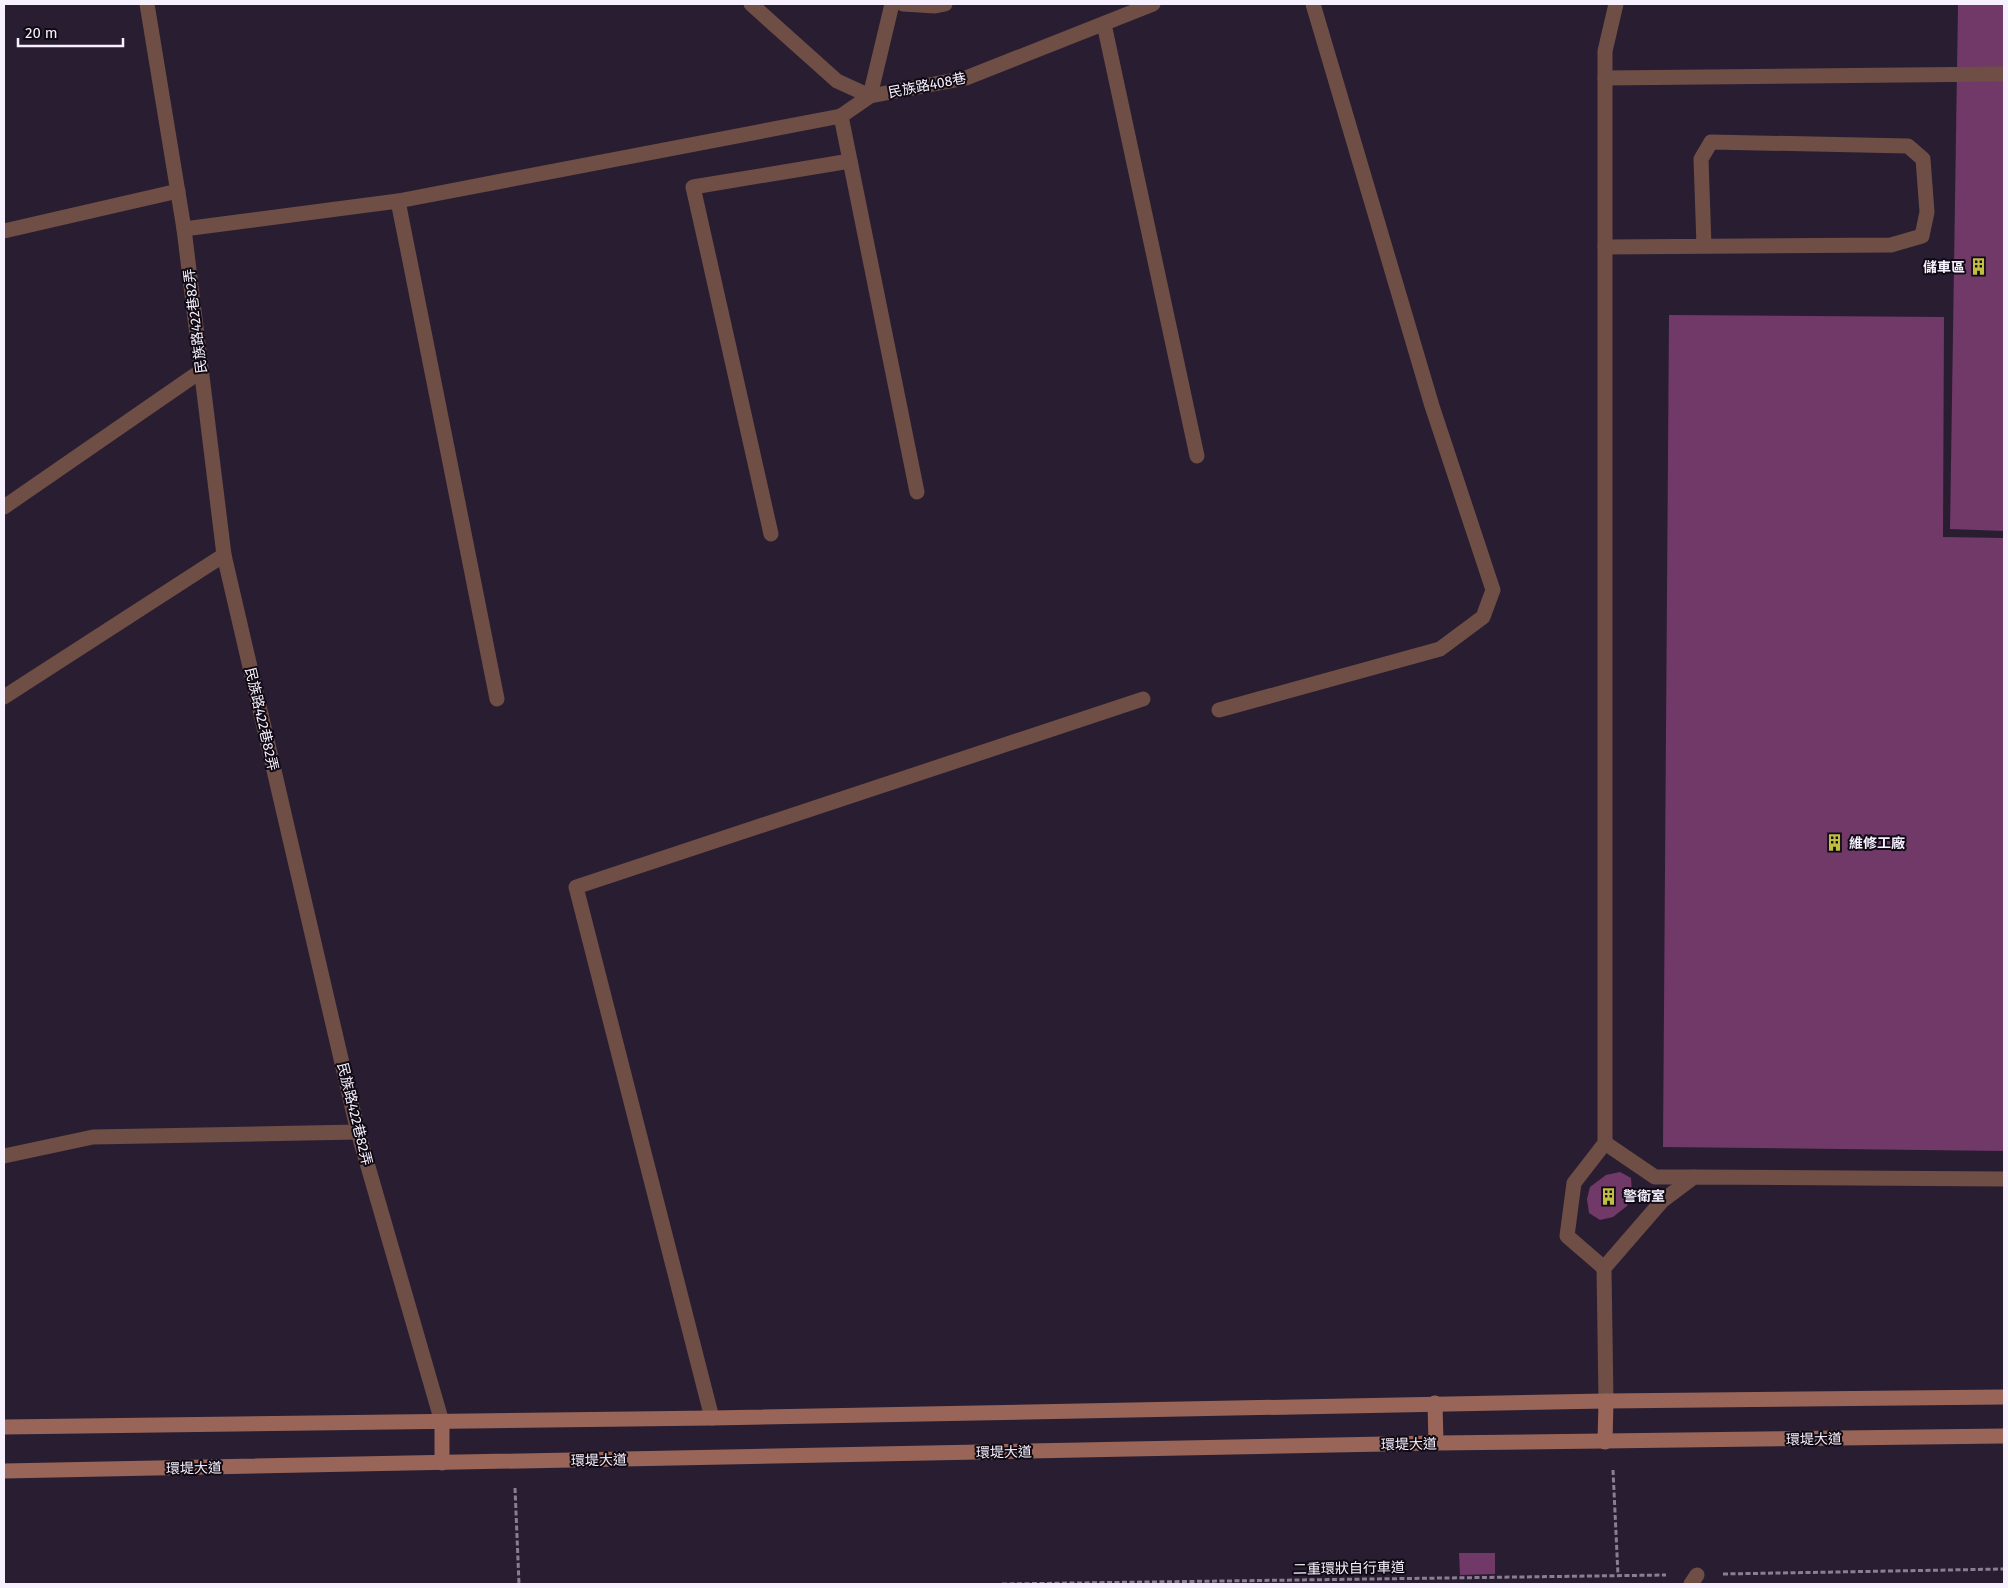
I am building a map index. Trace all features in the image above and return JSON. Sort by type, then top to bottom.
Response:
[{"type":"street","name":"民族路422巷82弄","points":[[147,4],[184,229],[224,555],[358,1132],[442,1422]]},
{"type":"street","name":"民族路408巷","points":[[751,4],[837,81],[870,96],[966,78],[1153,4]]},
{"type":"street","points":[[184,229],[398,201],[841,116],[870,96],[892,4]]},
{"type":"street","points":[[903,4],[934,6],[945,4]]},
{"type":"street","points":[[1219,710],[1440,649],[1483,617],[1493,590],[1432,406],[1313,4]]},
{"type":"street","points":[[1604,1268],[1568,1236],[1574,1183],[1605,1143],[1605,51],[1616,4]]},
{"type":"street","points":[[1104,24],[1197,456]]},
{"type":"street","points":[[1605,78],[2004,74]]},
{"type":"street","points":[[841,116],[917,492]]},
{"type":"street","points":[[1605,247],[1891,245],[1922,236],[1927,212],[1923,159],[1908,146],[1711,142],[1701,159],[1704,246]]},
{"type":"street","points":[[771,534],[693,188],[850,162]]},
{"type":"street","points":[[4,231],[178,190]]},
{"type":"street","points":[[398,201],[497,699]]},
{"type":"street","points":[[4,506],[201,371]]},
{"type":"street","points":[[4,697],[224,555]]},
{"type":"street","points":[[712,1418],[576,887],[1143,699]]},
{"type":"street","points":[[4,1156],[93,1137],[358,1132]]},
{"type":"street","points":[[1605,1143],[1655,1177],[2004,1179]]},
{"type":"street","points":[[1605,1442],[1604,1268],[1662,1202],[1694,1177]]},
{"type":"street","points":[[4,1427],[712,1418],[1435,1403],[2004,1397]]},
{"type":"street","points":[[1435,1403],[1436,1443]]},
{"type":"street","points":[[442,1422],[442,1463]]},
{"type":"street","name":"環堤大道","points":[[4,1471],[1436,1443],[2004,1436]]},
{"type":"path","points":[[1613,1470],[1618,1575]]},
{"type":"path","points":[[515,1488],[519,1584]]},
{"type":"path","name":"二重環狀自行車道","points":[[1002,1584],[1618,1575],[1694,1579],[2004,1570]]},
{"type":"building","name":"儲車區","points":[[1958,4],[2004,4],[2004,531],[1950,529]]},
{"type":"building","name":"維修工廠","points":[[1669,315],[1944,317],[1943,537],[2004,538],[2004,1151],[1663,1147]]},
{"type":"building","name":"警衛室","points":[[1620,1172],[1631,1178],[1632,1192],[1627,1206],[1613,1217],[1600,1220],[1589,1213],[1587,1199],[1590,1187],[1606,1175]]},
{"type":"building","points":[[1459,1553],[1495,1553],[1495,1574],[1460,1575]]},
{"type":"place","name":"儲車區","points":[[1979,267]]},
{"type":"place","name":"維修工廠","points":[[1835,843]]},
{"type":"place","name":"警衛室","points":[[1609,1196]]}]
